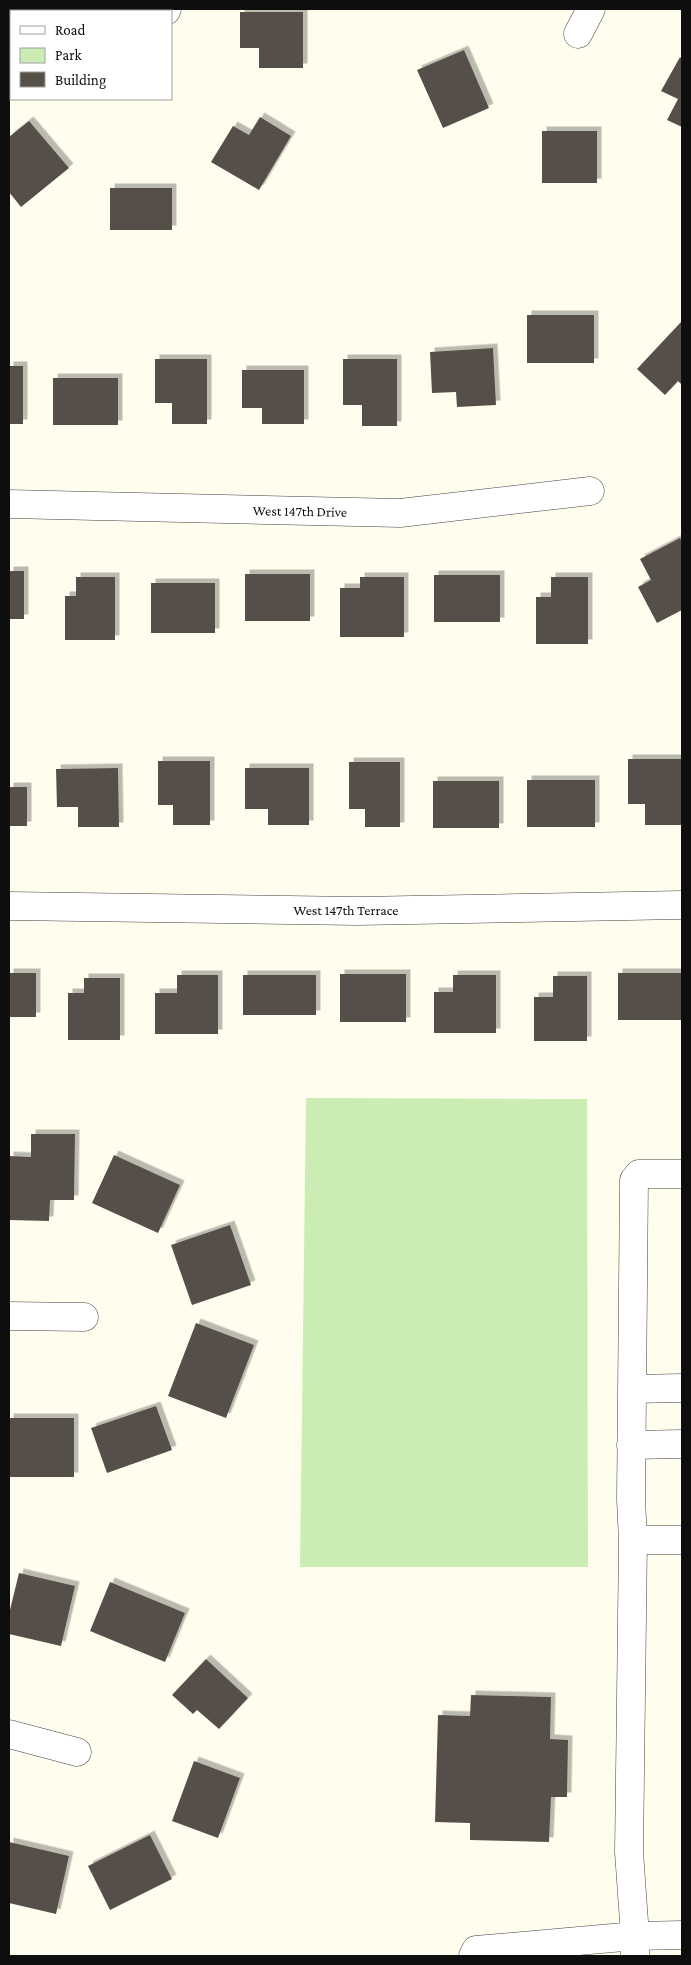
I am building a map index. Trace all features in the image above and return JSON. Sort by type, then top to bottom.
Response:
[{"type":"street","points":[[578,34],[591,9]]},
{"type":"street","name":"West 147th Drive","points":[[9,504],[400,514],[590,491]]},
{"type":"street","name":"West 147th Terrace","points":[[9,906],[357,911],[682,905]]},
{"type":"street","points":[[635,1946],[629,1852],[633,1540],[631,1445],[634,1180],[639,1174],[682,1174]]},
{"type":"street","points":[[9,1316],[84,1317]]},
{"type":"street","points":[[632,1389],[682,1388]]},
{"type":"street","points":[[631,1445],[682,1444]]},
{"type":"street","points":[[633,1540],[682,1540]]},
{"type":"street","points":[[9,1734],[78,1752]]},
{"type":"street","points":[[473,1956],[476,1950],[635,1946],[682,1935]]},
{"type":"green space","points":[[306,1098],[587,1099],[588,1567],[300,1567]]},
{"type":"building","points":[[9,11],[10,11],[10,85]]},
{"type":"building","points":[[240,12],[303,12],[303,68],[259,68],[259,48],[240,48]]},
{"type":"building","points":[[464,50],[489,108],[443,128],[417,70]]},
{"type":"building","points":[[680,57],[682,59],[682,127],[667,120],[678,99],[661,91]]},
{"type":"building","points":[[260,117],[291,136],[259,190],[211,162],[233,126],[249,135]]},
{"type":"building","points":[[29,121],[69,168],[21,207],[9,192],[9,137]]},
{"type":"building","points":[[542,131],[597,131],[597,183],[542,183]]},
{"type":"building","points":[[110,188],[172,188],[172,230],[110,230]]},
{"type":"building","points":[[527,315],[594,315],[594,363],[527,363]]},
{"type":"building","points":[[682,321],[682,385],[678,381],[665,395],[637,369]]},
{"type":"building","points":[[493,348],[496,405],[457,407],[456,392],[432,393],[430,352]]},
{"type":"building","points":[[155,359],[207,359],[207,424],[172,424],[172,403],[155,403]]},
{"type":"building","points":[[343,359],[397,359],[397,426],[362,426],[362,405],[343,405]]},
{"type":"building","points":[[9,366],[23,366],[23,424],[9,424]]},
{"type":"building","points":[[242,370],[304,370],[304,424],[262,424],[262,408],[242,408]]},
{"type":"building","points":[[53,378],[118,378],[118,425],[53,425]]},
{"type":"building","points":[[680,538],[682,542],[682,610],[657,623],[638,587],[651,580],[640,559]]},
{"type":"building","points":[[9,571],[24,571],[24,619],[9,619]]},
{"type":"building","points":[[245,574],[310,574],[310,621],[245,621]]},
{"type":"building","points":[[434,575],[500,575],[500,622],[434,622]]},
{"type":"building","points":[[76,577],[115,577],[115,640],[65,640],[65,596],[76,596]]},
{"type":"building","points":[[360,577],[404,577],[404,637],[340,637],[340,588],[360,588]]},
{"type":"building","points":[[551,577],[588,577],[588,644],[536,644],[536,597],[551,597]]},
{"type":"building","points":[[151,583],[215,583],[215,633],[151,633]]},
{"type":"building","points":[[628,759],[682,759],[682,825],[645,825],[645,804],[628,804]]},
{"type":"building","points":[[158,761],[210,761],[210,825],[173,825],[173,805],[158,805]]},
{"type":"building","points":[[349,762],[400,762],[400,827],[365,827],[365,809],[349,809]]},
{"type":"building","points":[[118,768],[119,827],[78,827],[78,807],[57,807],[56,769]]},
{"type":"building","points":[[245,768],[309,768],[309,825],[268,825],[268,809],[245,809]]},
{"type":"building","points":[[527,780],[595,780],[595,827],[527,827]]},
{"type":"building","points":[[433,781],[499,781],[499,828],[433,828]]},
{"type":"building","points":[[9,787],[27,787],[27,826],[9,826]]},
{"type":"building","points":[[9,973],[36,973],[36,1017],[9,1017]]},
{"type":"building","points":[[618,973],[682,973],[682,1020],[618,1020]]},
{"type":"building","points":[[340,974],[406,974],[406,1022],[340,1022]]},
{"type":"building","points":[[177,975],[218,975],[218,1034],[155,1034],[155,993],[177,993]]},
{"type":"building","points":[[243,975],[316,975],[316,1015],[243,1015]]},
{"type":"building","points":[[453,975],[496,975],[496,1033],[434,1033],[434,992],[453,992]]},
{"type":"building","points":[[553,976],[587,976],[587,1041],[534,1041],[534,997],[553,997]]},
{"type":"building","points":[[84,978],[120,978],[120,1040],[68,1040],[68,993],[84,993]]},
{"type":"building","points":[[31,1134],[75,1134],[74,1200],[50,1200],[49,1221],[9,1220],[9,1156],[31,1157]]},
{"type":"building","points":[[114,1155],[180,1185],[158,1233],[92,1203]]},
{"type":"building","points":[[230,1225],[251,1285],[192,1305],[171,1245]]},
{"type":"building","points":[[196,1323],[254,1345],[226,1418],[168,1396]]},
{"type":"building","points":[[156,1406],[172,1450],[107,1473],[91,1428]]},
{"type":"building","points":[[9,1418],[74,1418],[74,1477],[9,1477]]},
{"type":"building","points":[[19,1573],[75,1586],[61,1646],[9,1634],[9,1614]]},
{"type":"building","points":[[110,1582],[185,1613],[165,1662],[90,1631]]},
{"type":"building","points":[[206,1659],[248,1698],[219,1729],[197,1710],[193,1714],[172,1695]]},
{"type":"building","points":[[471,1695],[551,1697],[550,1739],[568,1740],[567,1797],[551,1797],[549,1842],[470,1840],[470,1823],[435,1822],[438,1715],[470,1716]]},
{"type":"building","points":[[194,1761],[240,1778],[218,1838],[172,1821]]},
{"type":"building","points":[[150,1835],[172,1879],[110,1910],[88,1866]]},
{"type":"building","points":[[9,1842],[69,1856],[56,1914],[9,1903]]}]
